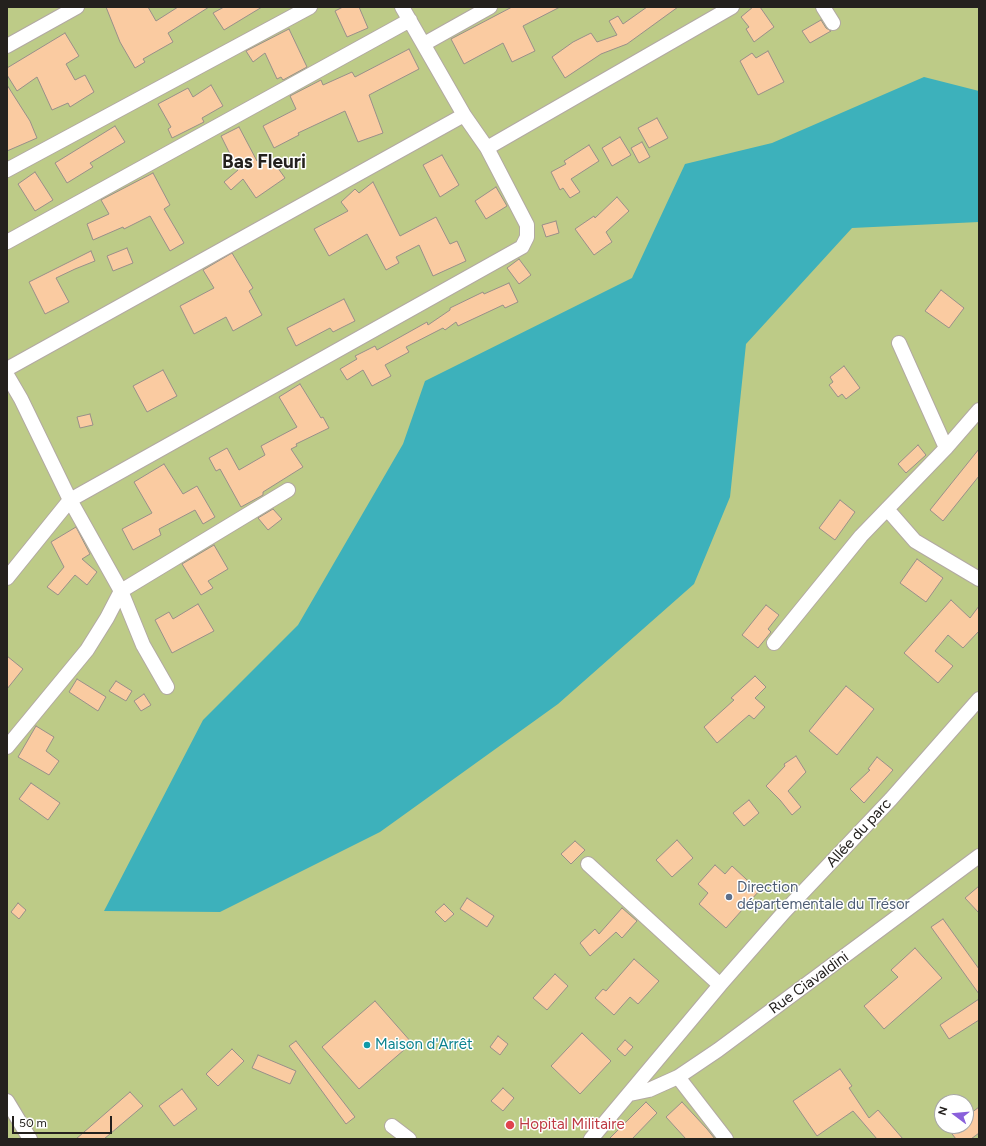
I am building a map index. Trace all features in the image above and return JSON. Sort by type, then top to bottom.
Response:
[{"type":"street","points":[[7,46],[77,7]]},
{"type":"street","points":[[7,170],[310,7]]},
{"type":"street","points":[[7,578],[70,500],[522,247],[527,236],[527,225],[488,148],[464,115],[402,7]]},
{"type":"street","points":[[424,44],[490,7]]},
{"type":"street","points":[[488,148],[732,7]]},
{"type":"street","points":[[823,7],[832,22]]},
{"type":"street","points":[[7,242],[410,20]]},
{"type":"street","points":[[7,369],[464,115]]},
{"type":"street","points":[[899,343],[946,448]]},
{"type":"street","points":[[7,375],[21,399],[70,500],[121,591],[144,645],[167,687]]},
{"type":"street","points":[[774,643],[861,536],[946,448],[979,410]]},
{"type":"street","points":[[7,747],[87,650],[107,618],[121,591],[288,490]]},
{"type":"street","points":[[887,509],[915,541],[979,578]]},
{"type":"street","name":"Allée du parc","points":[[591,1139],[720,985],[785,911],[891,799],[979,699]]},
{"type":"street","name":"Rue Ciavaldini","points":[[630,1094],[650,1090],[678,1077],[718,1050],[979,856]]},
{"type":"street","points":[[588,864],[720,985]]},
{"type":"street","points":[[678,1077],[726,1139]]},
{"type":"street","points":[[7,1101],[30,1139]]},
{"type":"street","points":[[392,1126],[409,1139]]},
{"type":"green space","points":[[7,7],[979,7],[979,1139],[7,1139]]},
{"type":"water","points":[[924,77],[979,91],[979,222],[852,228],[746,344],[730,497],[694,584],[558,704],[380,832],[220,912],[104,911],[203,720],[298,625],[403,444],[425,381],[632,278],[685,164],[772,143]]},
{"type":"building","points":[[106,7],[148,7],[156,21],[178,7],[209,7],[168,33],[173,42],[143,59],[145,62],[135,68],[120,42]]},
{"type":"building","points":[[224,7],[262,7],[224,30],[213,13]]},
{"type":"building","points":[[343,7],[359,7],[368,28],[347,37],[335,11]]},
{"type":"building","points":[[512,7],[560,7],[523,26],[535,51],[512,62],[503,43],[464,64],[451,39]]},
{"type":"building","points":[[647,7],[678,7],[627,44],[601,54],[565,78],[552,57],[573,42],[591,33],[597,42],[617,35],[609,21],[618,16],[623,24]]},
{"type":"building","points":[[753,7],[760,7],[774,27],[754,42],[746,29],[749,27],[741,17]]},
{"type":"building","points":[[821,20],[826,28],[831,31],[810,43],[802,31]]},
{"type":"building","points":[[289,29],[307,67],[283,80],[281,77],[277,79],[265,53],[253,62],[246,51]]},
{"type":"building","points":[[65,33],[79,56],[66,64],[75,80],[85,75],[94,92],[70,107],[68,103],[52,110],[37,77],[17,91],[7,75],[7,68]]},
{"type":"building","points":[[409,49],[419,69],[369,95],[383,133],[358,142],[345,111],[298,133],[299,135],[274,148],[263,126],[296,109],[290,96],[321,80],[323,85],[352,72],[355,77]]},
{"type":"building","points":[[768,51],[784,82],[758,95],[740,61],[752,53],[756,58]]},
{"type":"building","points":[[7,85],[30,121],[37,138],[7,151]]},
{"type":"building","points":[[211,85],[223,106],[202,118],[204,122],[172,138],[168,129],[171,127],[158,104],[188,88],[193,97]]},
{"type":"building","points":[[657,118],[668,138],[649,148],[638,128]]},
{"type":"building","points":[[115,126],[125,142],[90,163],[93,167],[67,183],[55,163]]},
{"type":"building","points":[[239,127],[257,161],[268,154],[285,178],[256,198],[243,179],[231,190],[224,182],[238,170],[221,136]]},
{"type":"building","points":[[620,137],[631,155],[612,166],[602,148]]},
{"type":"building","points":[[642,142],[650,157],[639,163],[631,148]]},
{"type":"building","points":[[589,145],[599,161],[571,179],[580,192],[570,198],[563,188],[560,190],[551,172],[566,164],[564,161]]},
{"type":"building","points":[[442,155],[459,185],[440,197],[423,165]]},
{"type":"building","points":[[35,172],[53,200],[35,211],[18,184]]},
{"type":"building","points":[[153,173],[170,205],[164,209],[184,243],[170,251],[150,216],[124,229],[123,227],[93,240],[87,224],[109,214],[101,200]]},
{"type":"building","points":[[373,182],[400,236],[436,217],[450,244],[457,241],[466,261],[433,276],[419,245],[396,257],[399,263],[386,270],[367,234],[329,256],[314,229],[348,211],[341,202],[355,189],[359,193]]},
{"type":"building","points":[[496,187],[507,206],[486,219],[475,201]]},
{"type":"building","points":[[617,197],[629,211],[606,232],[612,242],[594,255],[575,229],[594,216],[595,218]]},
{"type":"building","points":[[556,221],[559,233],[546,237],[542,225]]},
{"type":"building","points":[[127,248],[133,263],[113,271],[107,256]]},
{"type":"building","points":[[91,251],[95,261],[56,278],[69,302],[45,314],[29,282]]},
{"type":"building","points":[[232,253],[253,288],[249,291],[262,315],[233,331],[226,317],[194,334],[180,306],[214,288],[203,270]]},
{"type":"building","points":[[519,259],[531,275],[519,284],[507,268]]},
{"type":"building","points":[[509,283],[518,302],[505,308],[503,305],[458,326],[456,322],[445,330],[443,328],[406,347],[409,352],[385,365],[391,376],[372,386],[363,370],[347,380],[340,369],[357,359],[355,356],[375,346],[377,350],[427,322],[428,325],[450,310],[450,308],[483,292],[484,294]]},
{"type":"building","points":[[941,290],[964,308],[949,328],[925,311]]},
{"type":"building","points":[[344,299],[355,321],[333,332],[330,328],[296,346],[287,328]]},
{"type":"building","points":[[844,366],[860,388],[846,399],[842,394],[838,397],[829,385],[833,382],[830,377]]},
{"type":"building","points":[[163,370],[177,396],[147,412],[133,386]]},
{"type":"building","points":[[300,384],[329,428],[296,444],[297,446],[291,449],[303,467],[263,492],[263,495],[241,507],[220,469],[216,471],[209,458],[227,448],[239,470],[265,455],[261,446],[297,427],[279,397]]},
{"type":"building","points":[[90,414],[93,425],[80,428],[77,417]]},
{"type":"building","points":[[918,445],[926,455],[906,473],[898,464]]},
{"type":"building","points":[[979,449],[979,476],[943,521],[930,510]]},
{"type":"building","points":[[164,464],[183,494],[197,486],[215,517],[203,524],[195,510],[159,529],[161,535],[133,550],[122,529],[152,513],[134,482]]},
{"type":"building","points":[[840,500],[855,512],[835,540],[819,528]]},
{"type":"building","points":[[273,509],[282,519],[268,530],[258,518]]},
{"type":"building","points":[[76,527],[90,554],[82,559],[97,572],[87,585],[75,575],[58,595],[47,587],[64,567],[51,542]]},
{"type":"building","points":[[214,545],[228,569],[208,581],[213,588],[201,595],[182,564]]},
{"type":"building","points":[[917,559],[943,578],[926,602],[900,583]]},
{"type":"building","points":[[951,600],[970,618],[979,606],[979,631],[963,648],[948,635],[935,651],[953,666],[938,683],[904,653]]},
{"type":"building","points":[[198,604],[214,631],[172,653],[155,620],[169,612],[173,619]]},
{"type":"building","points":[[766,605],[779,615],[768,629],[771,632],[758,648],[742,635]]},
{"type":"building","points":[[7,656],[23,669],[7,689]]},
{"type":"building","points":[[755,676],[766,687],[755,698],[765,707],[754,719],[749,715],[717,743],[704,727],[734,700],[731,698]]},
{"type":"building","points":[[77,679],[106,697],[98,711],[69,692]]},
{"type":"building","points":[[116,681],[132,691],[126,701],[109,691]]},
{"type":"building","points":[[846,686],[874,709],[837,755],[809,731]]},
{"type":"building","points":[[144,694],[151,705],[141,711],[134,701]]},
{"type":"building","points":[[36,726],[54,737],[46,751],[59,761],[49,775],[18,757]]},
{"type":"building","points":[[796,756],[806,772],[788,791],[801,807],[792,815],[766,786],[785,766],[784,764]]},
{"type":"building","points":[[877,757],[893,770],[864,803],[850,789],[870,770],[868,769]]},
{"type":"building","points":[[31,783],[60,803],[48,820],[19,799]]},
{"type":"building","points":[[749,800],[759,813],[744,826],[733,813]]},
{"type":"building","points":[[677,840],[693,858],[672,877],[656,860]]},
{"type":"building","points":[[575,841],[585,850],[571,864],[561,854]]},
{"type":"building","name":"Direction départementale du Trésor","points":[[715,865],[725,874],[732,866],[759,891],[726,928],[699,904],[708,893],[698,884]]},
{"type":"building","points":[[979,886],[979,913],[965,898]]},
{"type":"building","points":[[467,898],[494,916],[487,927],[460,909]]},
{"type":"building","points":[[18,903],[26,910],[19,919],[11,912]]},
{"type":"building","points":[[444,904],[454,914],[445,922],[435,912]]},
{"type":"building","points":[[622,908],[637,921],[622,938],[616,932],[590,956],[580,943],[595,929],[599,934]]},
{"type":"building","points":[[943,919],[979,969],[979,994],[931,927]]},
{"type":"building","points":[[915,948],[942,978],[884,1029],[864,1006],[898,977],[891,970]]},
{"type":"building","points":[[634,959],[659,981],[638,1004],[630,997],[614,1015],[595,998],[603,989],[606,991]]},
{"type":"building","points":[[555,974],[568,986],[547,1010],[533,998]]},
{"type":"building","points":[[979,999],[979,1020],[949,1039],[940,1025]]},
{"type":"building","name":"Maison d'Arrêt","points":[[375,1001],[412,1043],[359,1089],[322,1047]]},
{"type":"building","points":[[582,1033],[611,1061],[580,1094],[551,1066]]},
{"type":"building","points":[[498,1036],[508,1044],[500,1055],[490,1047]]},
{"type":"building","points":[[625,1040],[633,1047],[625,1056],[617,1049]]},
{"type":"building","points":[[296,1041],[355,1117],[346,1124],[289,1046]]},
{"type":"building","points":[[232,1049],[244,1061],[218,1086],[206,1074]]},
{"type":"building","points":[[258,1055],[296,1071],[290,1084],[252,1068]]},
{"type":"building","points":[[840,1069],[852,1086],[849,1088],[869,1118],[878,1110],[903,1139],[877,1139],[853,1111],[817,1136],[793,1101]]},
{"type":"building","points":[[503,1088],[514,1098],[503,1111],[491,1101]]},
{"type":"building","points":[[182,1089],[197,1109],[174,1126],[159,1106]]},
{"type":"building","points":[[130,1092],[143,1106],[104,1139],[76,1139]]},
{"type":"building","points":[[646,1102],[657,1113],[632,1139],[609,1139]]},
{"type":"building","points":[[682,1102],[715,1139],[686,1139],[666,1117]]},
{"type":"building","points":[[979,1107],[979,1133],[971,1139],[956,1139],[952,1134],[974,1134],[974,1111]]},
{"type":"place","name":"Direction départementale du Trésor","points":[[729,897]]},
{"type":"place","name":"Maison d'Arrêt","points":[[367,1045]]},
{"type":"place","name":"Hopital Militaire","points":[[510,1125]]},
{"type":"district","name":"Bas Fleuri","points":[[264,162]]}]
